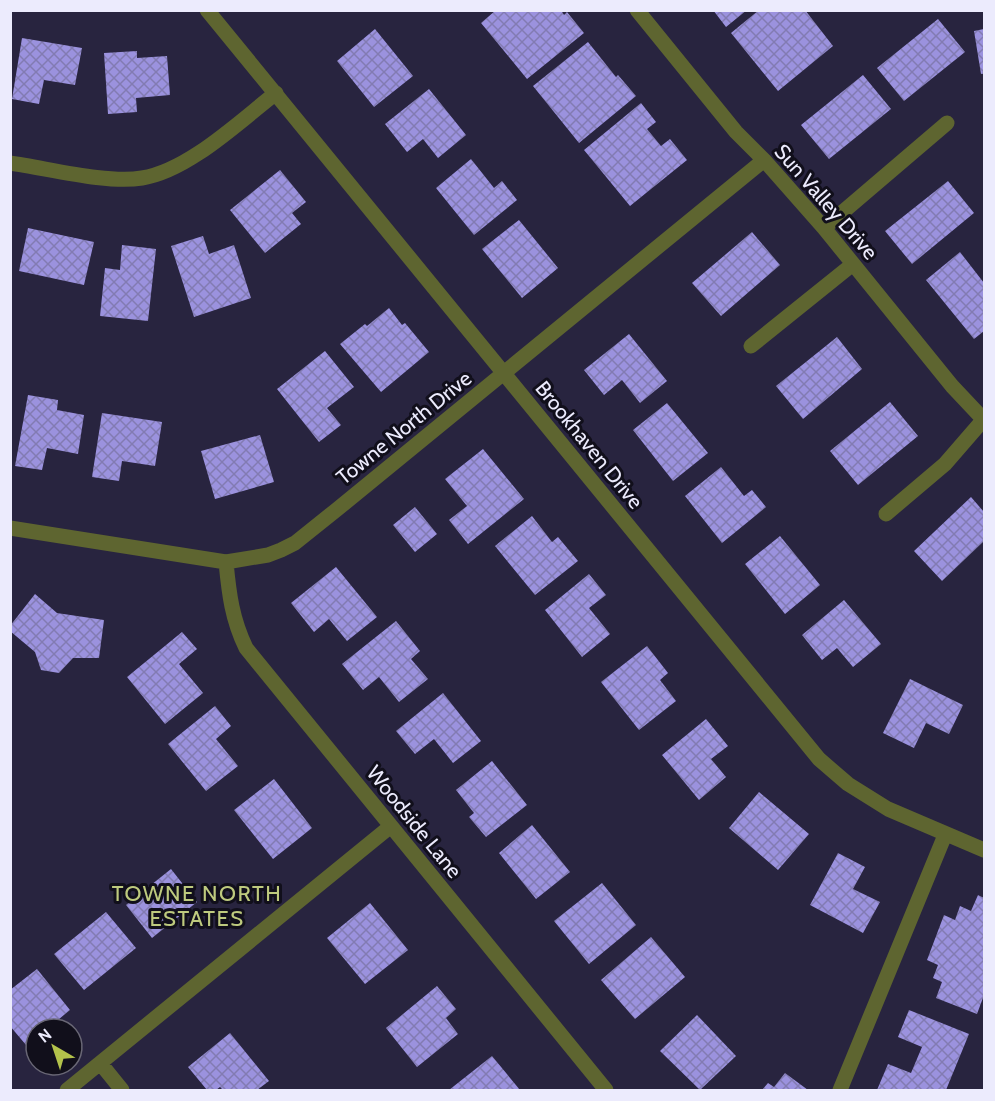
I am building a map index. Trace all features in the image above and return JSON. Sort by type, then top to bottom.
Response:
[{"type":"street","name":"Brookhaven Drive","points":[[207,10],[819,759],[848,784],[888,809],[984,850]]},
{"type":"street","name":"Sun Valley Drive","points":[[637,10],[735,132],[764,160],[824,228],[952,386],[983,414]]},
{"type":"street","points":[[10,163],[109,178],[142,178],[196,156],[276,93]]},
{"type":"street","points":[[824,228],[947,123]]},
{"type":"street","name":"Towne North Drive","points":[[10,528],[226,562],[268,555],[295,543],[764,160]]},
{"type":"street","points":[[751,346],[853,264]]},
{"type":"street","points":[[886,514],[945,464],[983,414]]},
{"type":"street","name":"Woodside Lane","points":[[226,562],[230,604],[236,628],[246,648],[606,1090]]},
{"type":"street","points":[[67,1090],[391,826]]},
{"type":"street","points":[[840,1090],[945,835]]},
{"type":"street","points":[[101,1064],[122,1090]]},
{"type":"building","points":[[496,10],[561,10],[564,15],[567,12],[584,33],[527,79],[481,23]]},
{"type":"building","points":[[713,10],[747,10],[726,27]]},
{"type":"building","points":[[759,10],[805,10],[833,46],[778,91],[731,33]]},
{"type":"building","points":[[938,19],[965,52],[904,101],[877,68]]},
{"type":"building","points":[[375,29],[413,76],[374,107],[337,61]]},
{"type":"building","points":[[984,29],[984,74],[981,74],[974,31]]},
{"type":"building","points":[[22,38],[82,48],[75,85],[44,80],[39,104],[12,99]]},
{"type":"building","points":[[588,42],[616,77],[618,75],[636,96],[579,143],[533,86]]},
{"type":"building","points":[[137,51],[137,58],[167,56],[170,95],[136,98],[137,112],[108,114],[104,53]]},
{"type":"building","points":[[863,75],[891,109],[829,159],[801,125]]},
{"type":"building","points":[[429,89],[466,135],[438,158],[423,139],[407,152],[385,124]]},
{"type":"building","points":[[641,103],[656,122],[647,129],[661,146],[670,139],[687,160],[630,206],[584,150]]},
{"type":"building","points":[[471,159],[494,188],[502,181],[517,200],[474,235],[436,188]]},
{"type":"building","points":[[280,170],[306,202],[292,213],[301,224],[265,253],[230,210]]},
{"type":"building","points":[[948,181],[974,213],[912,264],[885,231]]},
{"type":"building","points":[[519,220],[558,268],[522,298],[482,249]]},
{"type":"building","points":[[28,228],[94,242],[84,285],[19,271]]},
{"type":"building","points":[[752,232],[780,265],[721,316],[692,283]]},
{"type":"building","points":[[203,236],[209,254],[234,245],[251,298],[194,317],[171,246]]},
{"type":"building","points":[[122,245],[156,249],[148,321],[100,316],[105,268],[120,270]]},
{"type":"building","points":[[960,252],[984,283],[984,331],[974,339],[926,280]]},
{"type":"building","points":[[389,308],[402,325],[405,323],[429,352],[381,392],[340,344]]},
{"type":"building","points":[[629,334],[667,381],[640,403],[622,380],[604,395],[584,370]]},
{"type":"building","points":[[837,337],[862,369],[803,419],[776,386]]},
{"type":"building","points":[[325,351],[354,387],[327,408],[341,425],[319,442],[277,389]]},
{"type":"building","points":[[28,395],[58,400],[57,410],[84,415],[78,454],[47,448],[42,470],[15,466]]},
{"type":"building","points":[[890,402],[918,436],[858,485],[830,451]]},
{"type":"building","points":[[667,403],[708,453],[673,481],[633,430]]},
{"type":"building","points":[[102,413],[162,422],[155,466],[122,461],[119,481],[92,477]]},
{"type":"building","points":[[260,435],[274,482],[215,499],[201,451]]},
{"type":"building","points":[[483,449],[524,499],[468,544],[449,520],[467,506],[445,479]]},
{"type":"building","points":[[721,467],[744,496],[752,490],[766,507],[722,543],[685,496]]},
{"type":"building","points":[[971,497],[984,512],[984,541],[942,581],[914,551]]},
{"type":"building","points":[[415,507],[437,534],[415,552],[393,525]]},
{"type":"building","points":[[532,516],[552,542],[558,537],[578,561],[535,595],[495,546]]},
{"type":"building","points":[[780,536],[820,585],[785,614],[745,564]]},
{"type":"building","points":[[336,567],[377,617],[347,641],[329,619],[314,632],[291,603]]},
{"type":"building","points":[[589,574],[606,595],[589,608],[610,634],[582,657],[545,610]]},
{"type":"building","points":[[35,594],[57,613],[104,620],[99,658],[73,658],[59,673],[41,670],[35,652],[10,631],[10,626]]},
{"type":"building","points":[[844,600],[881,644],[853,667],[837,648],[822,660],[802,635]]},
{"type":"building","points":[[396,621],[420,651],[411,659],[428,679],[399,702],[379,677],[363,690],[342,664]]},
{"type":"building","points":[[182,632],[197,649],[179,664],[203,693],[165,724],[127,677]]},
{"type":"building","points":[[647,646],[668,673],[660,680],[676,701],[639,730],[601,682]]},
{"type":"building","points":[[910,679],[963,705],[949,734],[926,723],[914,748],[883,733]]},
{"type":"building","points":[[443,693],[481,741],[453,763],[434,739],[415,754],[396,731]]},
{"type":"building","points":[[215,706],[231,726],[216,739],[238,766],[206,791],[168,744]]},
{"type":"building","points":[[706,719],[728,746],[711,759],[726,777],[699,800],[662,755]]},
{"type":"building","points":[[492,761],[527,805],[486,837],[469,817],[474,813],[456,790]]},
{"type":"building","points":[[274,779],[312,828],[273,859],[234,810]]},
{"type":"building","points":[[759,792],[809,834],[778,870],[729,828]]},
{"type":"building","points":[[532,825],[570,872],[536,899],[499,853]]},
{"type":"building","points":[[838,853],[865,867],[853,889],[880,902],[863,933],[810,905]]},
{"type":"building","points":[[171,869],[197,902],[152,938],[126,905]]},
{"type":"building","points":[[602,883],[636,925],[589,964],[554,921]]},
{"type":"building","points":[[978,895],[984,898],[984,995],[977,1014],[936,998],[942,982],[933,978],[938,965],[927,960],[944,915],[955,920],[960,906],[971,911]]},
{"type":"building","points":[[370,903],[408,950],[365,984],[327,938]]},
{"type":"building","points":[[106,912],[136,948],[84,990],[54,954]]},
{"type":"building","points":[[651,937],[685,977],[635,1019],[601,980]]},
{"type":"building","points":[[37,969],[70,1010],[62,1017],[24,1017],[24,1043],[10,1026],[10,990]]},
{"type":"building","points":[[437,986],[456,1009],[446,1018],[458,1034],[417,1067],[386,1028]]},
{"type":"building","points":[[909,1010],[969,1034],[946,1090],[877,1090],[888,1064],[911,1073],[922,1047],[898,1037]]},
{"type":"building","points":[[697,1015],[736,1056],[700,1090],[660,1051]]},
{"type":"building","points":[[230,1033],[269,1081],[257,1090],[223,1090],[220,1087],[216,1090],[207,1090],[188,1067]]},
{"type":"building","points":[[492,1056],[520,1090],[449,1090]]},
{"type":"building","points":[[785,1073],[808,1090],[762,1090],[768,1083],[774,1087]]},
{"type":"district","name":"TOWNE NORTH ESTATES","points":[[197,906]]}]
